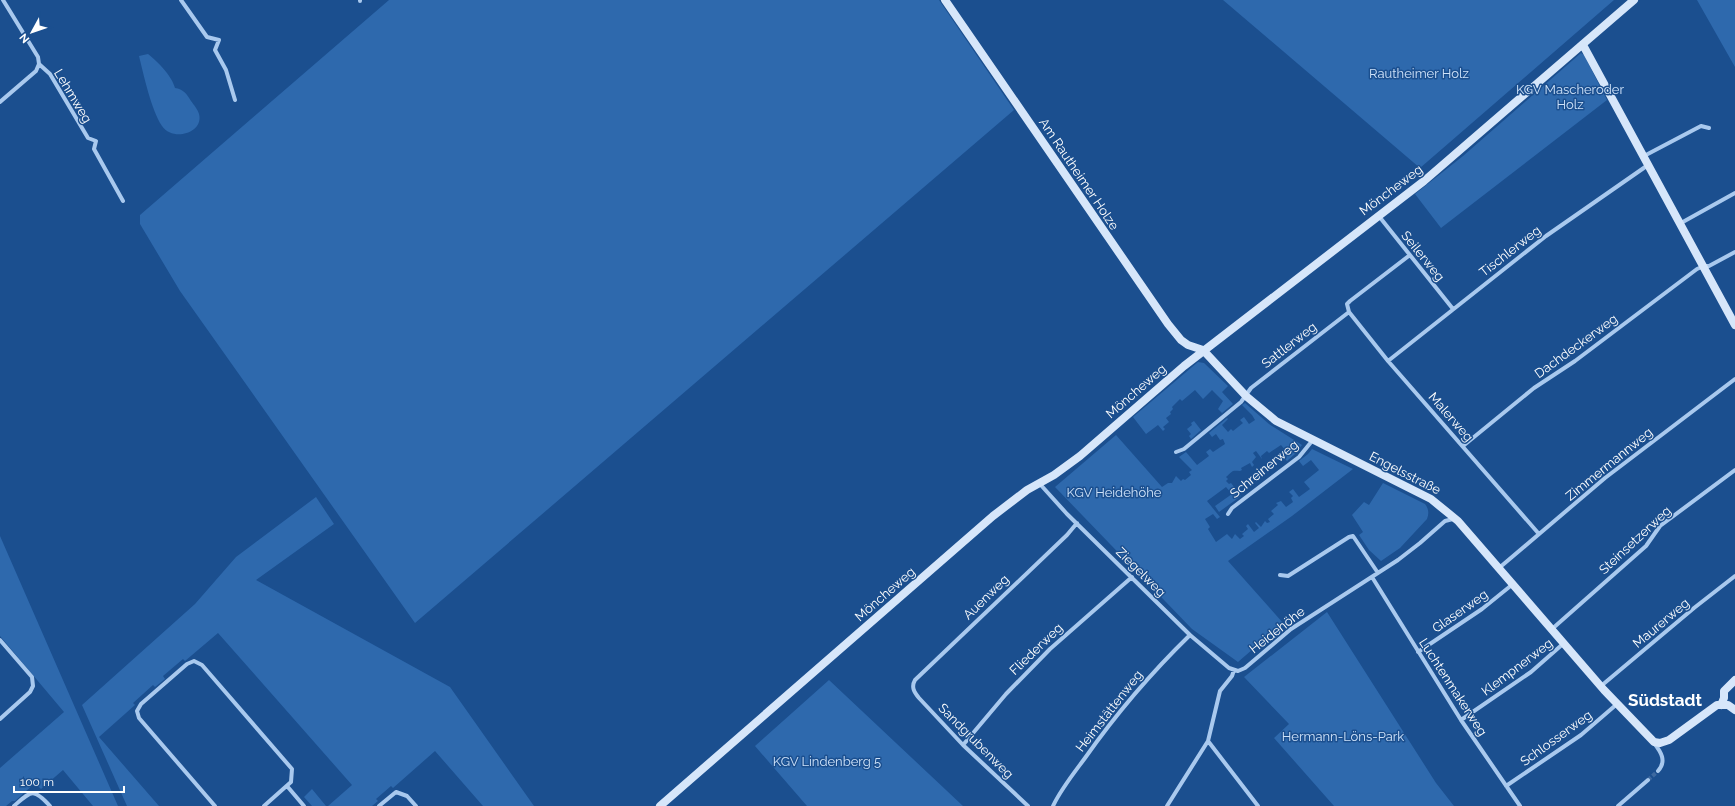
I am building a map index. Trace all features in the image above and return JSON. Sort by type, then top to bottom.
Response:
[{"type":"street","name":"Lehmweg","points":[[3,0],[38,57],[39,64],[50,74],[88,138],[96,142],[94,150],[123,201]]},
{"type":"street","points":[[181,0],[207,37],[219,40],[215,50],[226,70],[235,100]]},
{"type":"street","name":"Am Rautheimer Holze","points":[[945,0],[1168,324],[1181,340],[1188,345],[1203,350]]},
{"type":"street","name":"Möncheweg","points":[[660,806],[993,516],[1014,499],[1080,456],[1203,350],[1439,169],[1634,0]]},
{"type":"street","points":[[1583,45],[1649,164],[1735,325]]},
{"type":"street","points":[[0,102],[36,71],[39,64]]},
{"type":"street","points":[[1644,156],[1701,126],[1709,128]]},
{"type":"street","name":"Tischlerweg","points":[[1388,360],[1563,223],[1649,164]]},
{"type":"street","points":[[1681,223],[1735,193]]},
{"type":"street","name":"Seilerweg","points":[[1378,215],[1453,309]]},
{"type":"street","name":"Dachdeckerweg","points":[[1463,446],[1534,388],[1575,361],[1691,274],[1704,266],[1709,266],[1735,252]]},
{"type":"street","name":"Sattlerweg","points":[[1176,452],[1190,444],[1241,402],[1251,388],[1349,312],[1347,304],[1350,301],[1410,255]]},
{"type":"street","name":"Malerweg","points":[[1349,312],[1388,360],[1539,534]]},
{"type":"street","name":"Engelsstraße","points":[[1203,350],[1246,396],[1276,421],[1312,441],[1432,499],[1458,521],[1616,704],[1654,742]]},
{"type":"street","name":"Zimmermannweg","points":[[1499,568],[1605,478],[1735,380]]},
{"type":"street","name":"Schreinerweg","points":[[1228,514],[1237,504],[1298,457],[1312,441]]},
{"type":"street","name":"Steinsetzerweg","points":[[1552,629],[1646,546],[1660,526],[1735,470]]},
{"type":"street","name":"Ziegelweg","points":[[1039,483],[1190,636],[1221,662],[1234,670]]},
{"type":"street","name":"Heidehöhe","points":[[1234,670],[1238,671],[1245,668],[1291,629],[1378,573],[1420,543],[1445,521],[1450,519],[1458,521]]},
{"type":"street","name":"Auenweg","points":[[913,688],[915,680],[1077,523]]},
{"type":"street","points":[[1280,575],[1288,576],[1349,537],[1353,536],[1378,573]]},
{"type":"street","name":"Maurerweg","points":[[1601,686],[1694,608],[1735,576]]},
{"type":"street","name":"Fliederweg","points":[[963,745],[1006,694],[1044,654],[1132,577]]},
{"type":"street","name":"Luchtenmakerweg","points":[[1372,577],[1418,652],[1520,806]]},
{"type":"street","name":"Glaserweg","points":[[1418,652],[1482,609],[1513,584]]},
{"type":"street","name":"Heimstättenweg","points":[[1053,806],[1075,772],[1118,713],[1142,685],[1190,636]]},
{"type":"street","points":[[0,640],[32,677],[33,686],[30,692],[0,719]]},
{"type":"street","name":"Klempnerweg","points":[[1462,720],[1531,672],[1564,643]]},
{"type":"street","points":[[215,806],[139,718],[137,711],[141,704],[187,664],[194,661],[202,665],[292,769],[291,782],[264,806]]},
{"type":"street","points":[[1167,806],[1208,741],[1220,691],[1232,676],[1234,670]]},
{"type":"street","points":[[1721,705],[1724,698],[1724,691],[1735,680]]},
{"type":"street","name":"Sandgrubenweg","points":[[913,688],[914,693],[963,745],[1028,806]]},
{"type":"street","name":"Schlosserweg","points":[[1506,786],[1580,735],[1616,704]]},
{"type":"street","points":[[1654,742],[1660,743],[1669,740],[1717,705],[1728,705],[1735,710]]},
{"type":"street","points":[[1208,741],[1258,806]]},
{"type":"street","points":[[1654,742],[1663,756],[1663,763],[1658,771]]},
{"type":"street","points":[[1618,806],[1648,780]]},
{"type":"street","points":[[287,786],[304,806]]},
{"type":"street","points":[[14,806],[28,794],[34,792],[40,795],[50,806]]},
{"type":"street","points":[[379,806],[396,792],[407,796],[416,806]]},
{"type":"green space","points":[[389,0],[939,0],[1014,110],[415,623],[180,291],[140,224],[140,215]]},
{"type":"green space","name":"Rautheimer Holz","points":[[1223,0],[1614,0],[1420,168]]},
{"type":"green space","points":[[1697,0],[1735,0],[1735,67]]},
{"type":"green space","name":"KGV Mascheroder Holz","points":[[1581,53],[1584,55],[1607,100],[1441,228],[1415,194],[1463,156]]},
{"type":"green space","points":[[148,54],[168,74],[175,88],[184,92],[197,109],[199,121],[197,126],[192,130],[186,133],[173,134],[162,126],[151,102],[139,56]]},
{"type":"green space","points":[[1198,362],[1204,363],[1228,386],[1222,392],[1233,404],[1222,413],[1218,409],[1223,401],[1212,390],[1203,399],[1195,390],[1182,401],[1180,399],[1172,407],[1173,409],[1170,412],[1171,414],[1166,418],[1169,422],[1163,427],[1165,429],[1163,431],[1158,425],[1146,434],[1133,417]]},
{"type":"green space","name":"KGV Heidehöhe","points":[[1245,403],[1269,424],[1302,445],[1287,461],[1285,459],[1287,457],[1286,455],[1283,457],[1282,455],[1286,451],[1281,445],[1269,453],[1267,451],[1261,456],[1262,459],[1256,451],[1253,453],[1256,457],[1252,462],[1254,465],[1252,467],[1250,463],[1241,468],[1242,470],[1240,471],[1232,471],[1226,477],[1228,479],[1226,481],[1229,484],[1231,483],[1241,496],[1219,512],[1215,506],[1232,494],[1226,487],[1207,501],[1220,517],[1217,519],[1213,514],[1205,519],[1210,527],[1208,529],[1216,542],[1227,534],[1232,539],[1235,534],[1240,539],[1244,536],[1242,534],[1248,529],[1246,526],[1248,524],[1254,532],[1259,528],[1255,523],[1256,522],[1261,527],[1265,521],[1267,523],[1270,522],[1268,519],[1274,514],[1271,511],[1278,505],[1276,503],[1281,501],[1286,507],[1293,502],[1291,498],[1293,496],[1289,492],[1293,489],[1299,497],[1310,489],[1304,482],[1319,470],[1311,460],[1303,466],[1299,461],[1312,449],[1353,469],[1292,516],[1228,561],[1283,623],[1238,662],[1192,629],[1055,487],[1116,435],[1162,487],[1168,483],[1172,483],[1176,476],[1181,481],[1183,479],[1185,480],[1191,475],[1189,472],[1192,470],[1179,457],[1186,452],[1197,465],[1209,456],[1206,452],[1210,449],[1213,452],[1225,444],[1223,439],[1220,440],[1216,434],[1212,437],[1209,433],[1227,418],[1228,419],[1222,425],[1228,432],[1231,429],[1233,431],[1243,423],[1240,420],[1244,417],[1249,424],[1255,420],[1242,405]]},
{"type":"green space","points":[[1194,421],[1201,430],[1191,439],[1189,436],[1191,434],[1187,429]]},
{"type":"green space","points":[[1383,483],[1425,504],[1428,513],[1427,519],[1400,548],[1381,561],[1369,550],[1359,535],[1363,532],[1352,515],[1364,502],[1369,505]]},
{"type":"green space","points":[[316,497],[334,524],[256,580],[450,687],[534,806],[483,806],[435,751],[393,788],[391,786],[376,799],[378,801],[372,806],[328,806],[352,785],[218,633],[185,661],[183,659],[163,676],[165,679],[155,687],[153,685],[133,703],[135,705],[99,737],[159,806],[127,806],[82,705],[195,604],[236,557]]},
{"type":"green space","points":[[0,536],[118,806],[93,806],[63,770],[41,789],[35,783],[15,801],[12,801],[6,806],[0,806],[0,768],[64,712],[0,636]]},
{"type":"green space","name":"Hermann-Löns-Park","points":[[1327,612],[1436,783],[1454,806],[1334,806],[1274,738],[1289,724],[1244,677]]},
{"type":"green space","name":"KGV Lindenberg 5","points":[[829,680],[963,806],[807,806],[755,746]]},
{"type":"green space","points":[[312,789],[326,806],[312,806],[304,797]]},
{"type":"tunnel","points":[[1648,780],[1658,771]]},
{"type":"district","name":"Südstadt","points":[[1665,700]]}]
